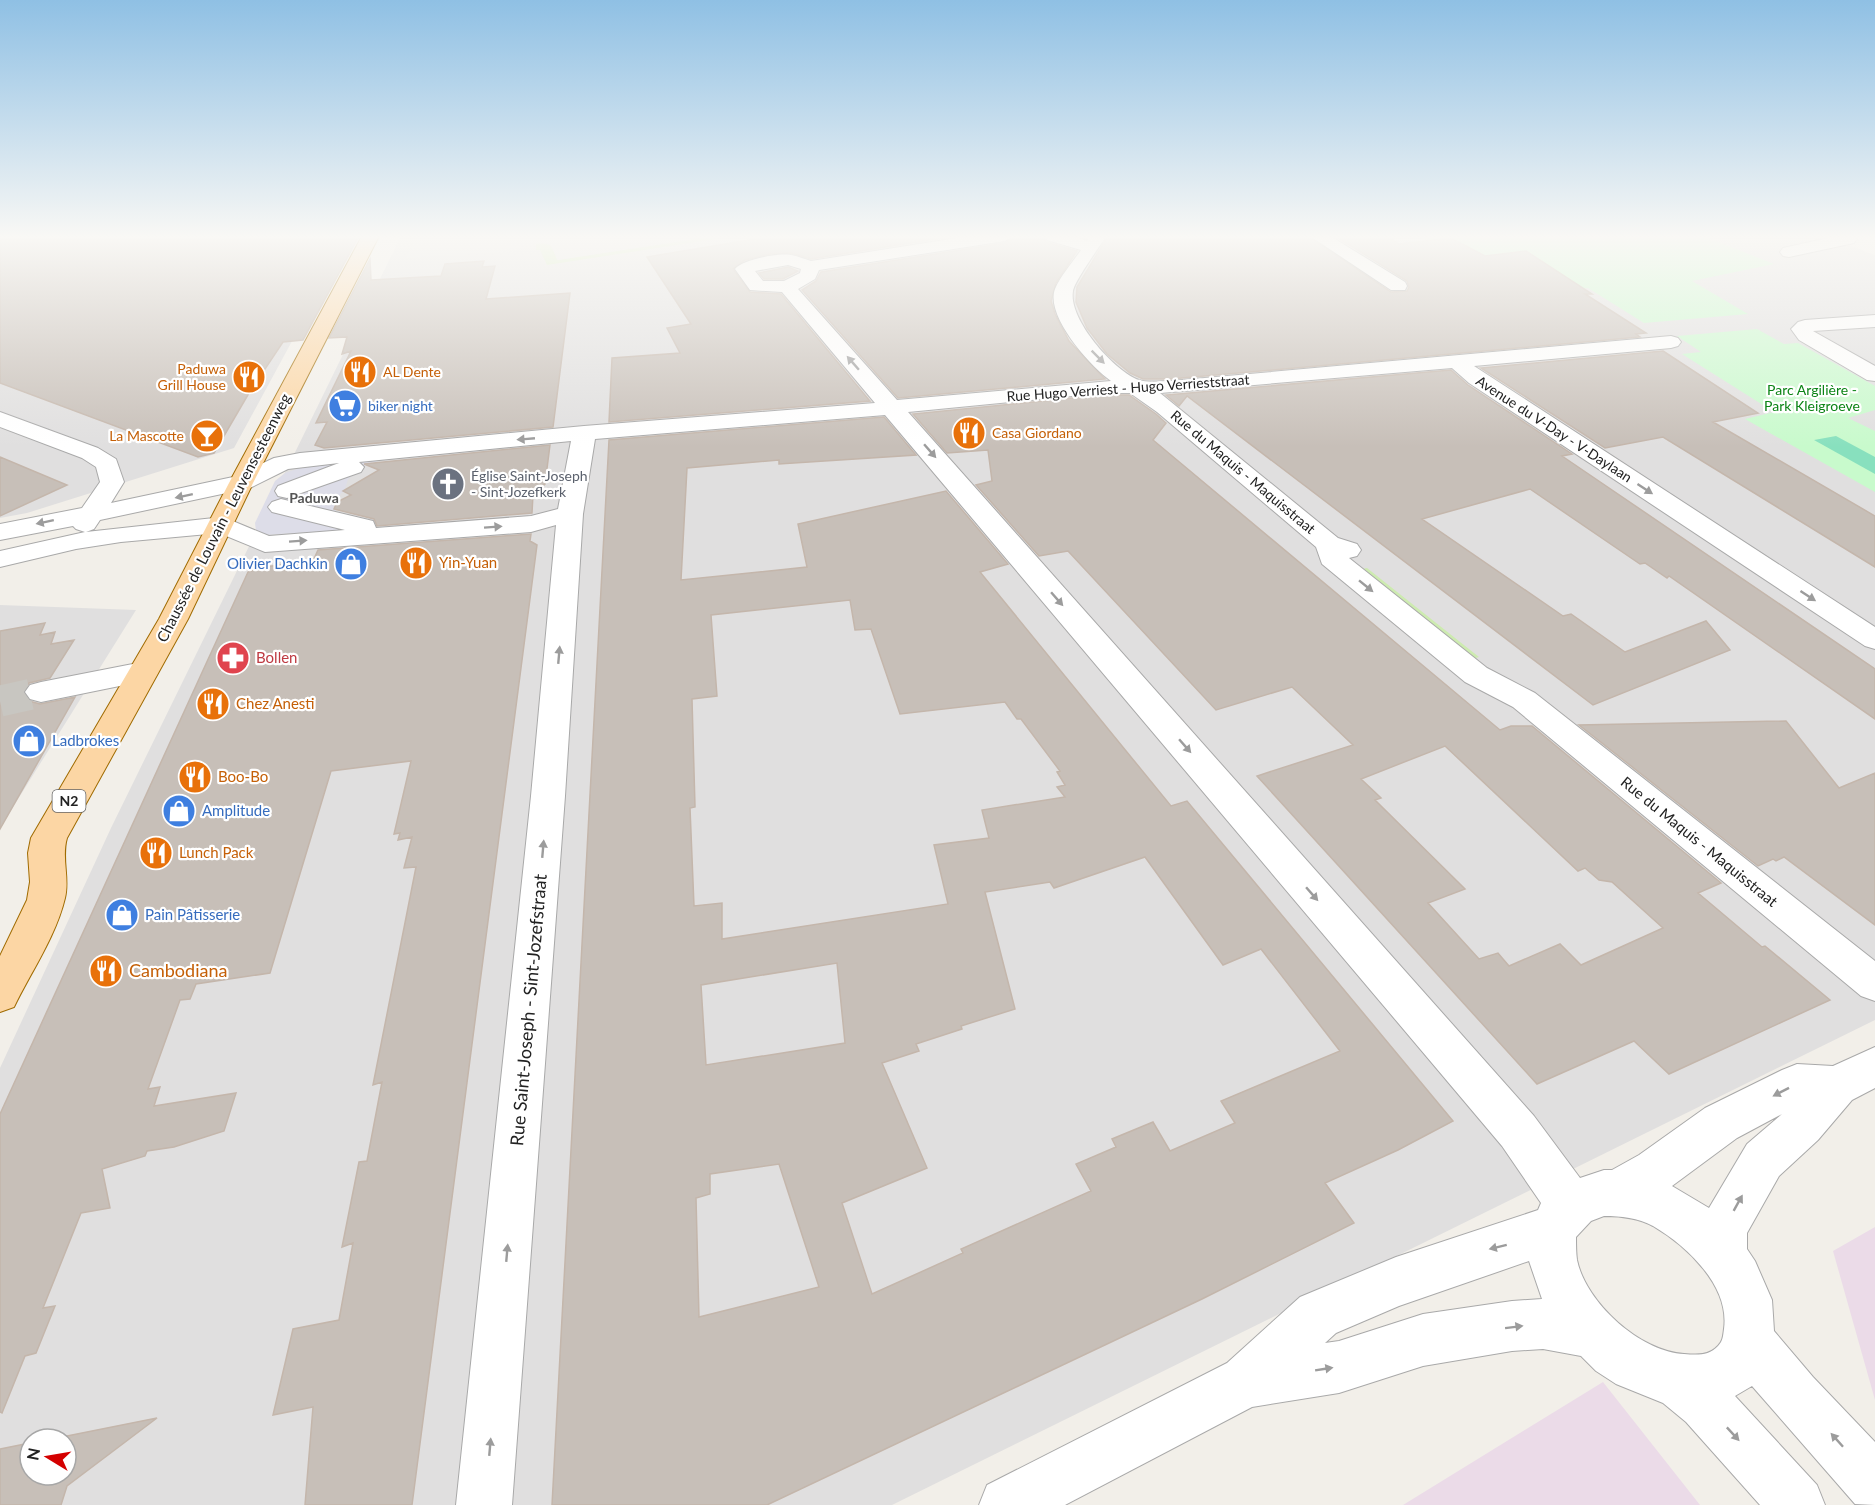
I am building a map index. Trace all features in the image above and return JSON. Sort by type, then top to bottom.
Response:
[{"type":"main road","name":"Chaussée de Louvain - Leuvensesteenweg","points":[[0,995],[43,908],[48,889],[45,851],[49,838],[187,595],[223,525],[241,483],[334,306]]},
{"type":"street","points":[[804,306],[1510,1122],[1562,1216]]},
{"type":"street","name":"Rue du Maquis - Maquisstraat","points":[[1064,306],[1080,339],[1114,373],[1165,407],[1329,544],[1332,558],[1467,667],[1524,700],[1875,984]]},
{"type":"street","points":[[1875,321],[1805,326],[1801,329],[1806,336],[1875,375]]},
{"type":"street","name":"Rue Hugo Verriest - Hugo Verrieststraat","points":[[0,532],[241,483],[282,463],[584,433],[863,412],[920,402],[1133,386],[1171,387],[1671,342]]},
{"type":"street","name":"Avenue du V-Day - V-Daylaan","points":[[1875,616],[1485,364],[1466,361],[1462,368],[1875,640]]},
{"type":"street","points":[[0,419],[90,453],[107,464],[112,482],[76,541]]},
{"type":"street","name":"Rue Saint-Joseph - Sint-Jozefstraat","points":[[484,1505],[548,796],[570,514],[584,433]]},
{"type":"street","points":[[269,535],[288,489],[366,461],[377,460]]},
{"type":"street","points":[[288,489],[369,529]]},
{"type":"street","points":[[0,559],[76,541],[121,534],[223,525],[265,544],[531,524],[570,514]]},
{"type":"street","points":[[41,692],[143,672]]},
{"type":"street","points":[[1617,1193],[1655,1171],[1721,1123],[1797,1084],[1856,1076]]},
{"type":"street","points":[[1723,1257],[1723,1229],[1763,1160],[1856,1076]]},
{"type":"street","points":[[1007,1505],[1246,1382],[1318,1315],[1562,1216],[1592,1195],[1617,1193],[1649,1201],[1667,1209],[1698,1231],[1723,1257],[1747,1299],[1751,1327],[1741,1361],[1725,1375],[1702,1381],[1675,1380],[1661,1377],[1633,1364],[1606,1346],[1594,1335],[1566,1299],[1555,1273],[1551,1242],[1562,1216]]},
{"type":"street","points":[[1246,1382],[1339,1367],[1423,1340],[1512,1326],[1543,1324],[1567,1327],[1594,1335]]},
{"type":"street","points":[[1749,1340],[1770,1369],[1818,1418],[1875,1484]]},
{"type":"street","points":[[1675,1380],[1705,1403],[1797,1505]]},
{"type":"shaded area","points":[[0,306],[311,306],[234,448],[27,513],[0,518]]},
{"type":"shaded area","points":[[367,306],[1875,306],[1875,1020],[892,1505],[0,1505],[0,1068],[111,828]]},
{"type":"shaded area","points":[[378,457],[376,462],[368,463],[348,479],[344,492],[338,499],[341,500],[334,513],[345,530],[262,535],[256,531],[255,523],[275,481],[285,473],[303,467]]},
{"type":"shaded area","points":[[0,605],[136,610],[0,828]]},
{"type":"shaded area","points":[[1875,1227],[1875,1400],[1833,1251]]},
{"type":"shaded area","points":[[1603,1382],[1700,1505],[1403,1505]]},
{"type":"green space","points":[[1617,306],[1735,306],[1748,314],[1644,323]]},
{"type":"green space","name":"Parc Argilière - Park Kleigroeve","points":[[1757,329],[1784,344],[1798,343],[1875,386],[1875,410],[1848,418],[1875,431],[1875,492],[1745,419],[1774,412],[1682,354],[1701,352],[1677,336]]},
{"type":"green space","points":[[1836,436],[1875,457],[1875,474],[1814,440]]},
{"type":"green space","points":[[1367,568],[1479,657],[1469,660],[1358,570]]},
{"type":"building","points":[[0,306],[321,306],[303,340],[283,342],[249,393],[214,453],[198,457],[0,383]]},
{"type":"building","points":[[345,306],[568,306],[553,427],[324,448],[315,445],[327,422],[316,423],[351,351],[342,354],[347,337],[329,338]]},
{"type":"building","points":[[679,306],[791,306],[870,401],[609,422],[612,358],[680,353],[667,328],[691,324]]},
{"type":"building","points":[[816,306],[1053,306],[1069,341],[1105,379],[898,398]]},
{"type":"building","points":[[1078,306],[1604,306],[1646,333],[1636,334],[1640,337],[1171,379],[1143,379],[1130,373],[1107,354],[1087,328]]},
{"type":"building","points":[[1663,351],[1758,413],[1713,422],[1875,516],[1875,567],[1663,437],[1605,448],[1481,368]]},
{"type":"building","points":[[1451,370],[1468,385],[1572,454],[1562,456],[1875,669],[1875,719],[1669,576],[1667,578],[1645,563],[1640,564],[1530,489],[1422,519],[1563,616],[1571,614],[1625,652],[1706,621],[1730,650],[1593,705],[1187,396],[1179,406],[1166,395]]},
{"type":"building","points":[[1102,395],[1129,395],[1166,423],[1153,440],[1500,730],[1511,726],[1532,726],[1721,883],[1698,893],[1830,1000],[1669,1074],[1634,1041],[1537,1084],[1257,776],[1353,745],[1292,687],[1216,710],[1068,551],[1039,556],[976,485],[992,481],[988,450],[947,453],[913,414]],"holes":[[[1445,746],[1578,871],[1585,868],[1599,880],[1612,882],[1663,928],[1581,965],[1560,944],[1509,966],[1498,953],[1479,959],[1428,903],[1465,889],[1375,800],[1381,798],[1361,779]]]},
{"type":"building","points":[[884,417],[916,455],[779,464],[779,460],[687,468],[681,580],[807,567],[798,524],[946,491],[1008,564],[980,572],[1171,806],[1187,801],[1453,1121],[1398,1150],[1325,1183],[1354,1223],[1202,1299],[767,1505],[552,1505],[609,440]],"holes":[[[850,600],[855,630],[871,629],[900,714],[1005,702],[1017,719],[1021,719],[1060,771],[1057,772],[1065,785],[1057,787],[1065,797],[982,810],[989,838],[934,845],[948,904],[722,939],[722,903],[694,906],[690,808],[695,807],[692,699],[717,696],[711,615]],[[1145,857],[1223,965],[1261,949],[1340,1051],[1221,1101],[1235,1123],[1170,1151],[1153,1122],[1112,1139],[1116,1147],[1076,1164],[1091,1191],[961,1249],[963,1253],[872,1294],[842,1203],[927,1168],[882,1063],[919,1051],[916,1044],[962,1029],[961,1026],[1015,1009],[985,892],[1050,882],[1054,888]],[[837,963],[845,1043],[706,1065],[701,985]],[[779,1164],[819,1287],[699,1317],[696,1198],[710,1194],[710,1174]]]},
{"type":"building","name":"Église Saint-Joseph - Sint-Jozefkerk","points":[[550,445],[545,484],[533,494],[532,513],[377,526],[374,519],[334,509],[337,502],[351,495],[343,491],[379,470],[364,464]]},
{"type":"building","points":[[0,457],[31,470],[67,485],[0,516]]},
{"type":"building","points":[[531,534],[530,541],[537,545],[412,1505],[305,1505],[313,1407],[273,1415],[293,1329],[339,1320],[353,1243],[342,1247],[359,1162],[367,1161],[382,1082],[373,1085],[416,867],[404,868],[412,837],[398,840],[400,833],[394,834],[411,761],[331,771],[270,973],[196,984],[190,999],[180,1000],[148,1089],[160,1087],[154,1106],[236,1093],[224,1131],[174,1147],[147,1151],[145,1156],[102,1169],[110,1208],[81,1213],[43,1308],[55,1306],[36,1353],[25,1356],[2,1413],[0,1412],[0,1114],[248,572],[264,567],[313,561],[318,550]]},
{"type":"building","points":[[45,623],[40,635],[55,632],[51,644],[74,640],[50,678],[29,683],[23,693],[29,701],[40,704],[75,697],[0,829],[0,631]]},
{"type":"building","points":[[1786,721],[1839,788],[1875,773],[1875,925],[1784,857],[1758,866],[1579,725]]},
{"type":"building","points":[[157,1418],[78,1478],[78,1434]]},
{"type":"building","points":[[18,1445],[18,1487],[67,1487],[61,1505],[0,1505],[0,1449]]},
{"type":"tunnel","points":[[0,701],[41,692]]},
{"type":"place","name":"AL Dente","points":[[360,372]]},
{"type":"place","name":"Paduwa Grill House","points":[[249,377]]},
{"type":"place","name":"biker night","points":[[345,406]]},
{"type":"place","name":"Casa Giordano","points":[[969,433]]},
{"type":"place","name":"La Mascotte","points":[[207,436]]},
{"type":"place","name":"Église Saint-Joseph - Sint-Jozefkerk","points":[[448,484]]},
{"type":"place","name":"Yin-Yuan","points":[[416,563]]},
{"type":"place","name":"Olivier Dachkin","points":[[351,564]]},
{"type":"place","name":"Bollen","points":[[233,658]]},
{"type":"place","name":"Chez Anesti","points":[[213,704]]},
{"type":"place","name":"Ladbrokes","points":[[29,741]]},
{"type":"place","name":"Boo-Bo","points":[[195,777]]},
{"type":"place","name":"Amplitude","points":[[179,811]]},
{"type":"place","name":"Lunch Pack","points":[[156,853]]},
{"type":"place","name":"Pain Pâtisserie","points":[[122,915]]},
{"type":"place","name":"Cambodiana","points":[[106,971]]},
{"type":"district","name":"Paduwa","points":[[314,498]]}]
